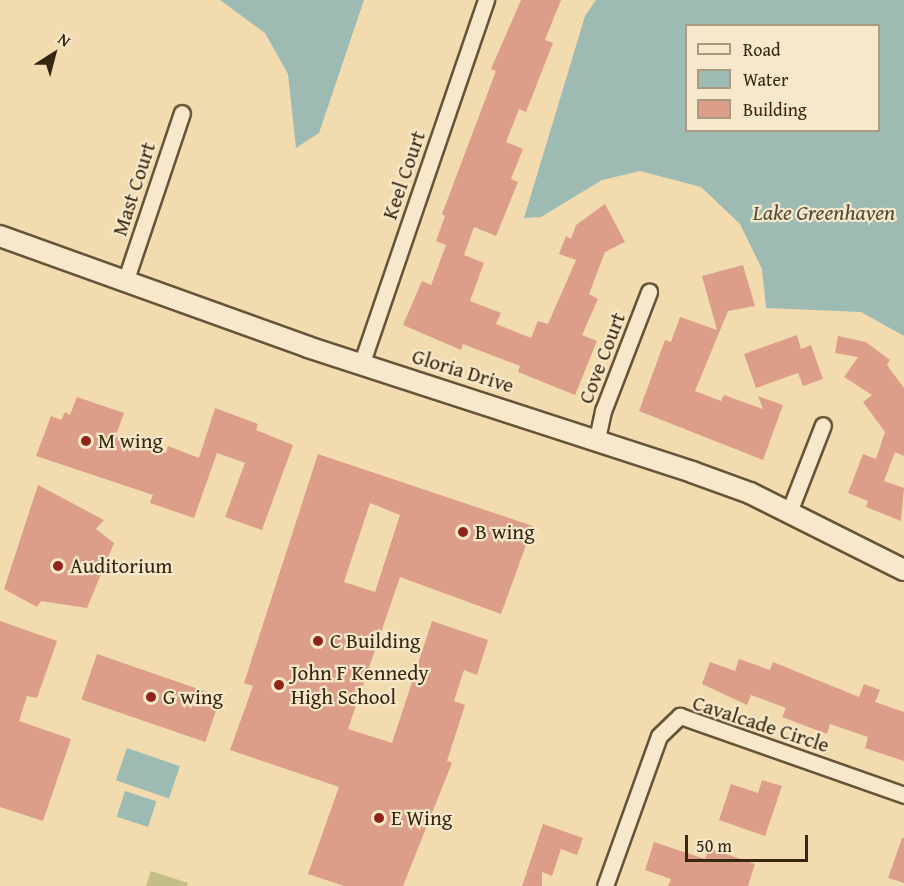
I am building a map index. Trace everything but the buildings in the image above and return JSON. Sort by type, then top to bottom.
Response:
[{"type":"street","name":"Keel Court","points":[[361,364],[486,0]]},
{"type":"street","name":"Mast Court","points":[[126,279],[182,113]]},
{"type":"street","name":"Gloria Drive","points":[[0,236],[361,364],[597,439],[789,512],[904,570]]},
{"type":"street","name":"Cove Court","points":[[597,439],[603,411],[649,292]]},
{"type":"street","points":[[789,512],[823,425]]},
{"type":"street","name":"Cavalcade Circle","points":[[605,886],[658,736],[680,716],[904,795]]},
{"type":"shaded area","points":[[151,871],[188,883],[187,886],[146,886]]},
{"type":"water","points":[[220,0],[364,0],[319,133],[296,148],[288,74],[265,33]]},
{"type":"water","name":"Lake Greenhaven","points":[[596,0],[904,0],[904,336],[861,312],[766,308],[762,269],[740,224],[701,187],[640,171],[602,180],[541,217],[524,218],[585,16]]},
{"type":"water","points":[[127,748],[180,766],[169,798],[116,780]]},
{"type":"water","points":[[125,791],[156,801],[148,827],[117,817]]},
{"type":"place","name":"M wing","points":[[86,441]]},
{"type":"place","name":"B wing","points":[[463,532]]},
{"type":"place","name":"Auditorium","points":[[58,566]]},
{"type":"place","name":"C Building","points":[[318,641]]},
{"type":"place","name":"John F Kennedy High School","points":[[279,685]]},
{"type":"place","name":"G wing","points":[[151,697]]},
{"type":"place","name":"E Wing","points":[[379,818]]}]
